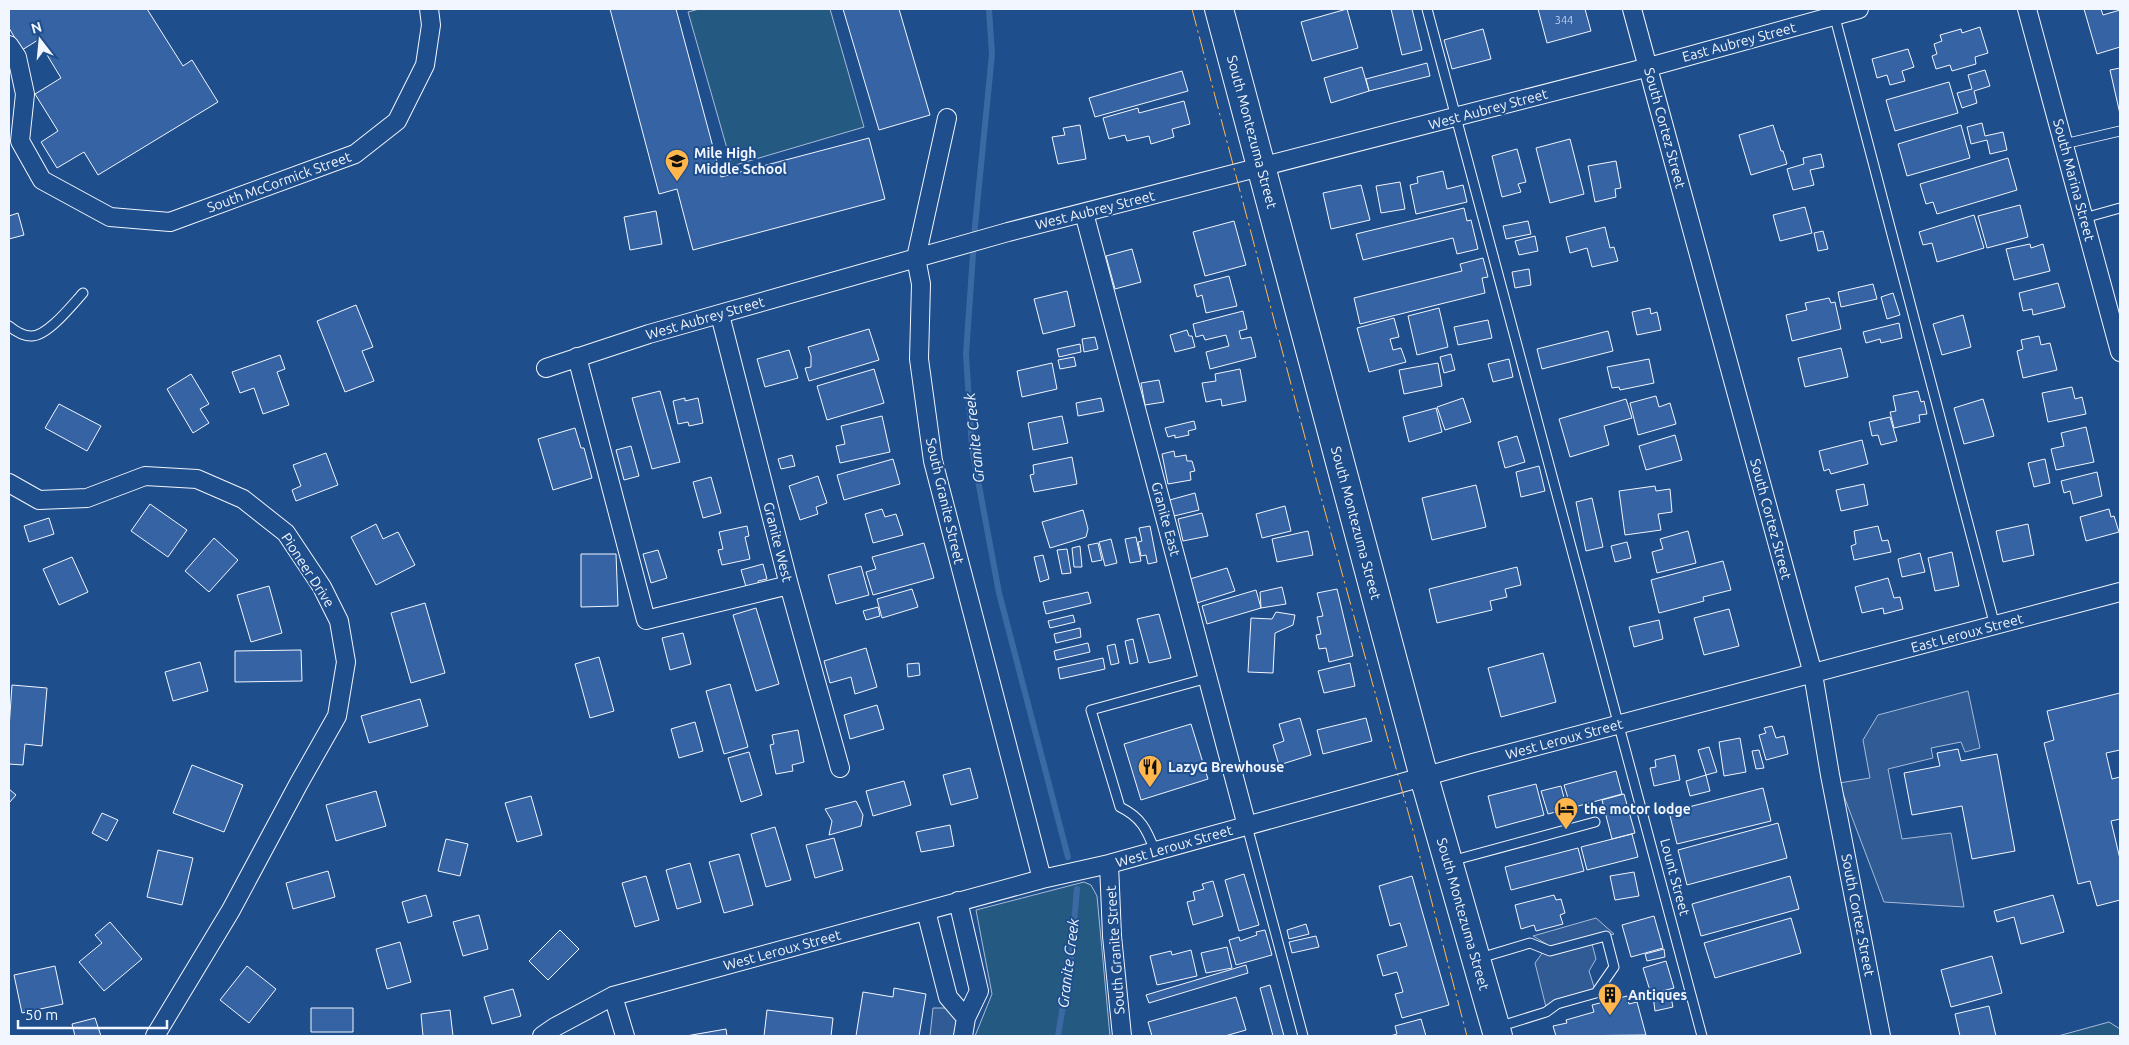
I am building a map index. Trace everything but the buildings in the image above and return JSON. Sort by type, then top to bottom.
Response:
[{"type":"main road","name":"South Montezuma Street","points":[[1219,9],[1424,777],[1496,1032]]},
{"type":"street","name":"South McCormick Street","points":[[9,45],[17,57],[24,94],[20,141],[42,180],[110,216],[170,222],[355,154],[396,121],[425,65],[432,25],[429,9]]},
{"type":"street","name":"South Cortez Street","points":[[1632,9],[1813,674],[1830,775],[1881,1036]]},
{"type":"street","name":"East Aubrey Street","points":[[1648,67],[1834,12],[1859,9]]},
{"type":"street","name":"South Marina Street","points":[[2027,9],[2120,352]]},
{"type":"street","name":"West Aubrey Street","points":[[546,368],[649,334],[1008,232],[1648,67]]},
{"type":"street","name":"South Granite Street","points":[[947,118],[916,258],[921,284],[919,360],[933,461],[1042,879]]},
{"type":"street","name":"Granite East","points":[[1084,213],[1247,826]]},
{"type":"street","name":"Granite West","points":[[720,315],[789,585],[840,768]]},
{"type":"street","points":[[577,357],[646,620],[789,585]]},
{"type":"street","name":"Pioneer Drive","points":[[9,483],[39,500],[88,498],[145,476],[197,479],[243,499],[286,533],[322,587],[340,621],[346,662],[337,716],[231,910],[155,1036]]},
{"type":"street","name":"East Leroux Street","points":[[1813,674],[2120,592]]},
{"type":"street","name":"West Leroux Street","points":[[542,1036],[613,996],[1042,879],[1109,864],[1620,724],[1813,674]]},
{"type":"street","name":"South Granite Street","points":[[1109,864],[1112,936],[1122,1036]]},
{"type":"street","points":[[958,902],[978,991],[966,1018],[963,1036]]},
{"type":"street","points":[[926,911],[948,997],[966,1018]]},
{"type":"street","points":[[613,996],[625,1036]]},
{"type":"lane","name":"Lount Street","points":[[1427,9],[1702,1036]]},
{"type":"lane","points":[[1834,12],[1994,626]]},
{"type":"lane","points":[[2064,144],[2120,131]]},
{"type":"lane","points":[[2084,218],[2120,208]]},
{"type":"lane","points":[[9,326],[19,333],[32,336],[47,330],[83,293]]},
{"type":"lane","points":[[1155,851],[1147,832],[1134,814],[1120,807],[1091,710],[1208,678]]},
{"type":"lane","points":[[1448,862],[1595,822]]},
{"type":"lane","points":[[1247,826],[1303,1036]]},
{"type":"lane","points":[[1476,959],[1530,943],[1550,951],[1606,936],[1614,966],[1596,993],[1557,1004],[1546,1012],[1496,1032]]},
{"type":"shaded area","points":[[699,9],[830,9],[864,127],[732,166],[688,12]]},
{"type":"shaded area","points":[[1968,691],[1980,748],[1965,752],[1961,742],[1931,748],[1933,758],[1888,769],[1902,839],[1951,833],[1964,907],[1884,902],[1839,783],[1870,778],[1863,740],[1878,715]]},
{"type":"shaded area","points":[[1084,882],[1091,885],[1097,896],[1110,1036],[975,1036],[992,994],[976,910]]},
{"type":"shaded area","points":[[1596,918],[1614,934],[1591,940],[1596,959],[1589,971],[1596,993],[1547,1011],[1535,963],[1548,945],[1533,936]]},
{"type":"shaded area","points":[[933,1008],[963,1008],[957,1036],[930,1036]]},
{"type":"shaded area","points":[[2109,1022],[2120,1029],[2120,1036],[2058,1036]]},
{"type":"waterway","name":"Granite Creek","points":[[989,9],[992,54],[975,226],[966,354],[972,448],[999,593],[1068,857]]},
{"type":"waterway","name":"Granite Creek","points":[[1058,1036],[1071,958],[1077,889]]},
{"type":"power","points":[[1192,9],[1316,479],[1410,819],[1467,1036]]},
{"type":"place","name":"Mile High Middle School","points":[[677,182]]},
{"type":"place","name":"LazyG Brewhouse","points":[[1150,788]]},
{"type":"place","name":"the motor lodge","points":[[1566,830]]},
{"type":"place","name":"Antiques","points":[[1610,1016]]}]
